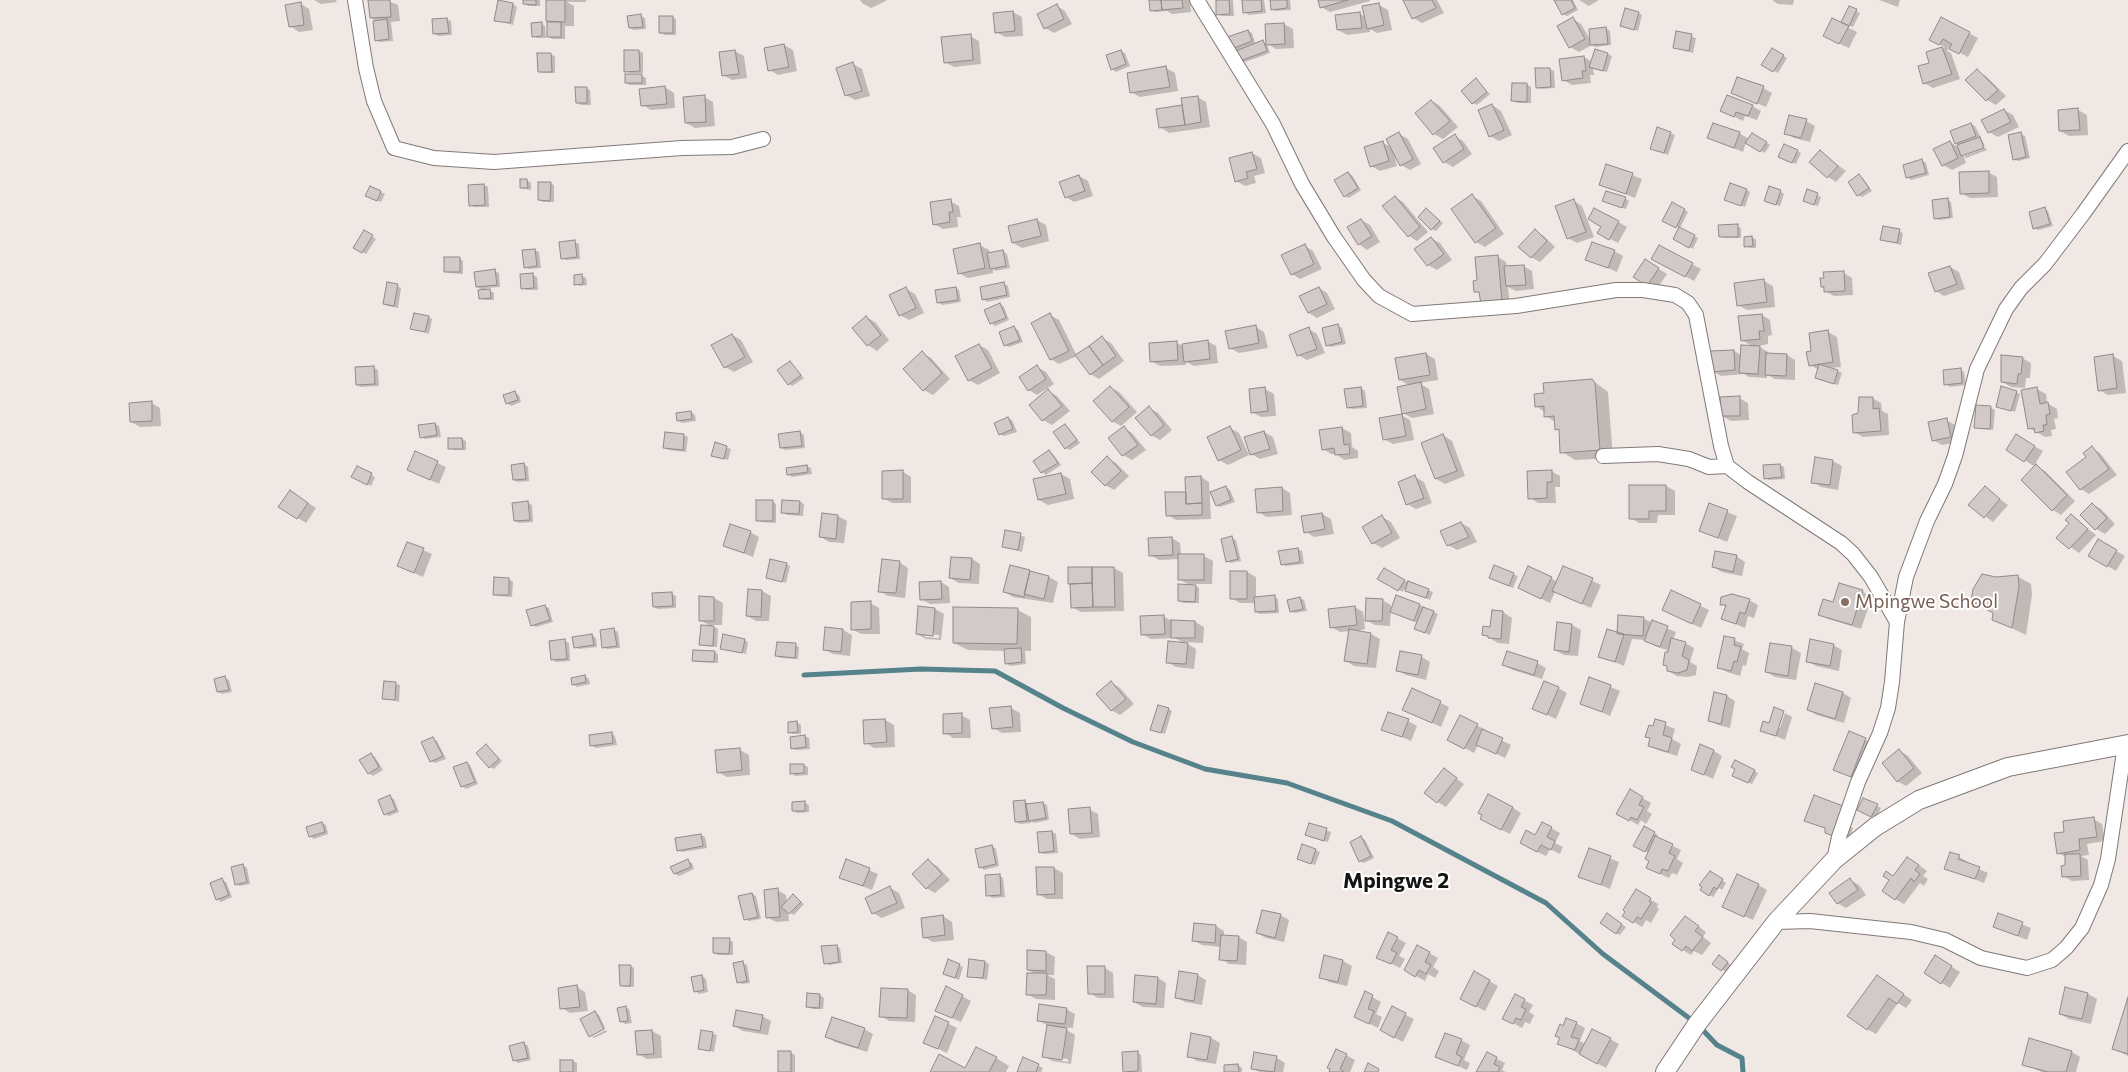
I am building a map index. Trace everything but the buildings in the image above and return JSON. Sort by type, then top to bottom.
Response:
[{"type":"street","points":[[354,0],[366,68],[374,100],[394,148],[434,158],[494,162],[682,148],[732,147],[763,139]]},
{"type":"street","points":[[1197,0],[1272,124],[1302,184],[1334,238],[1364,280],[1380,296],[1412,314],[1516,306],[1616,290],[1643,290],[1675,295],[1688,303],[1696,315],[1720,446],[1727,466],[1748,482],[1841,543],[1853,554],[1871,577],[1897,622]]},
{"type":"street","points":[[1834,860],[1839,837],[1858,782],[1880,733],[1888,708],[1897,622],[1906,577],[1927,521],[1945,484],[1955,456],[1977,369],[2006,309],[2021,288],[2045,264],[2128,151]]},
{"type":"street","points":[[1603,456],[1658,454],[1689,459],[1709,467],[1727,466]]},
{"type":"street","points":[[1665,1072],[1696,1024],[1776,922],[1834,860],[1875,827],[1919,800],[2008,767],[2127,744],[2108,859],[2101,885],[2082,928],[2066,948],[2052,960],[2027,968],[1981,958],[1946,940],[1911,932],[1810,921],[1776,922]]},
{"type":"waterway","points":[[804,675],[921,669],[995,671],[1063,708],[1133,742],[1205,769],[1287,783],[1392,821],[1546,903],[1603,954],[1697,1024],[1717,1045],[1742,1058],[1743,1072]]},
{"type":"place","name":"Mpingwe School","points":[[1845,602]]},
{"type":"district","name":"Mpingwe 2","points":[[1396,881]]}]
